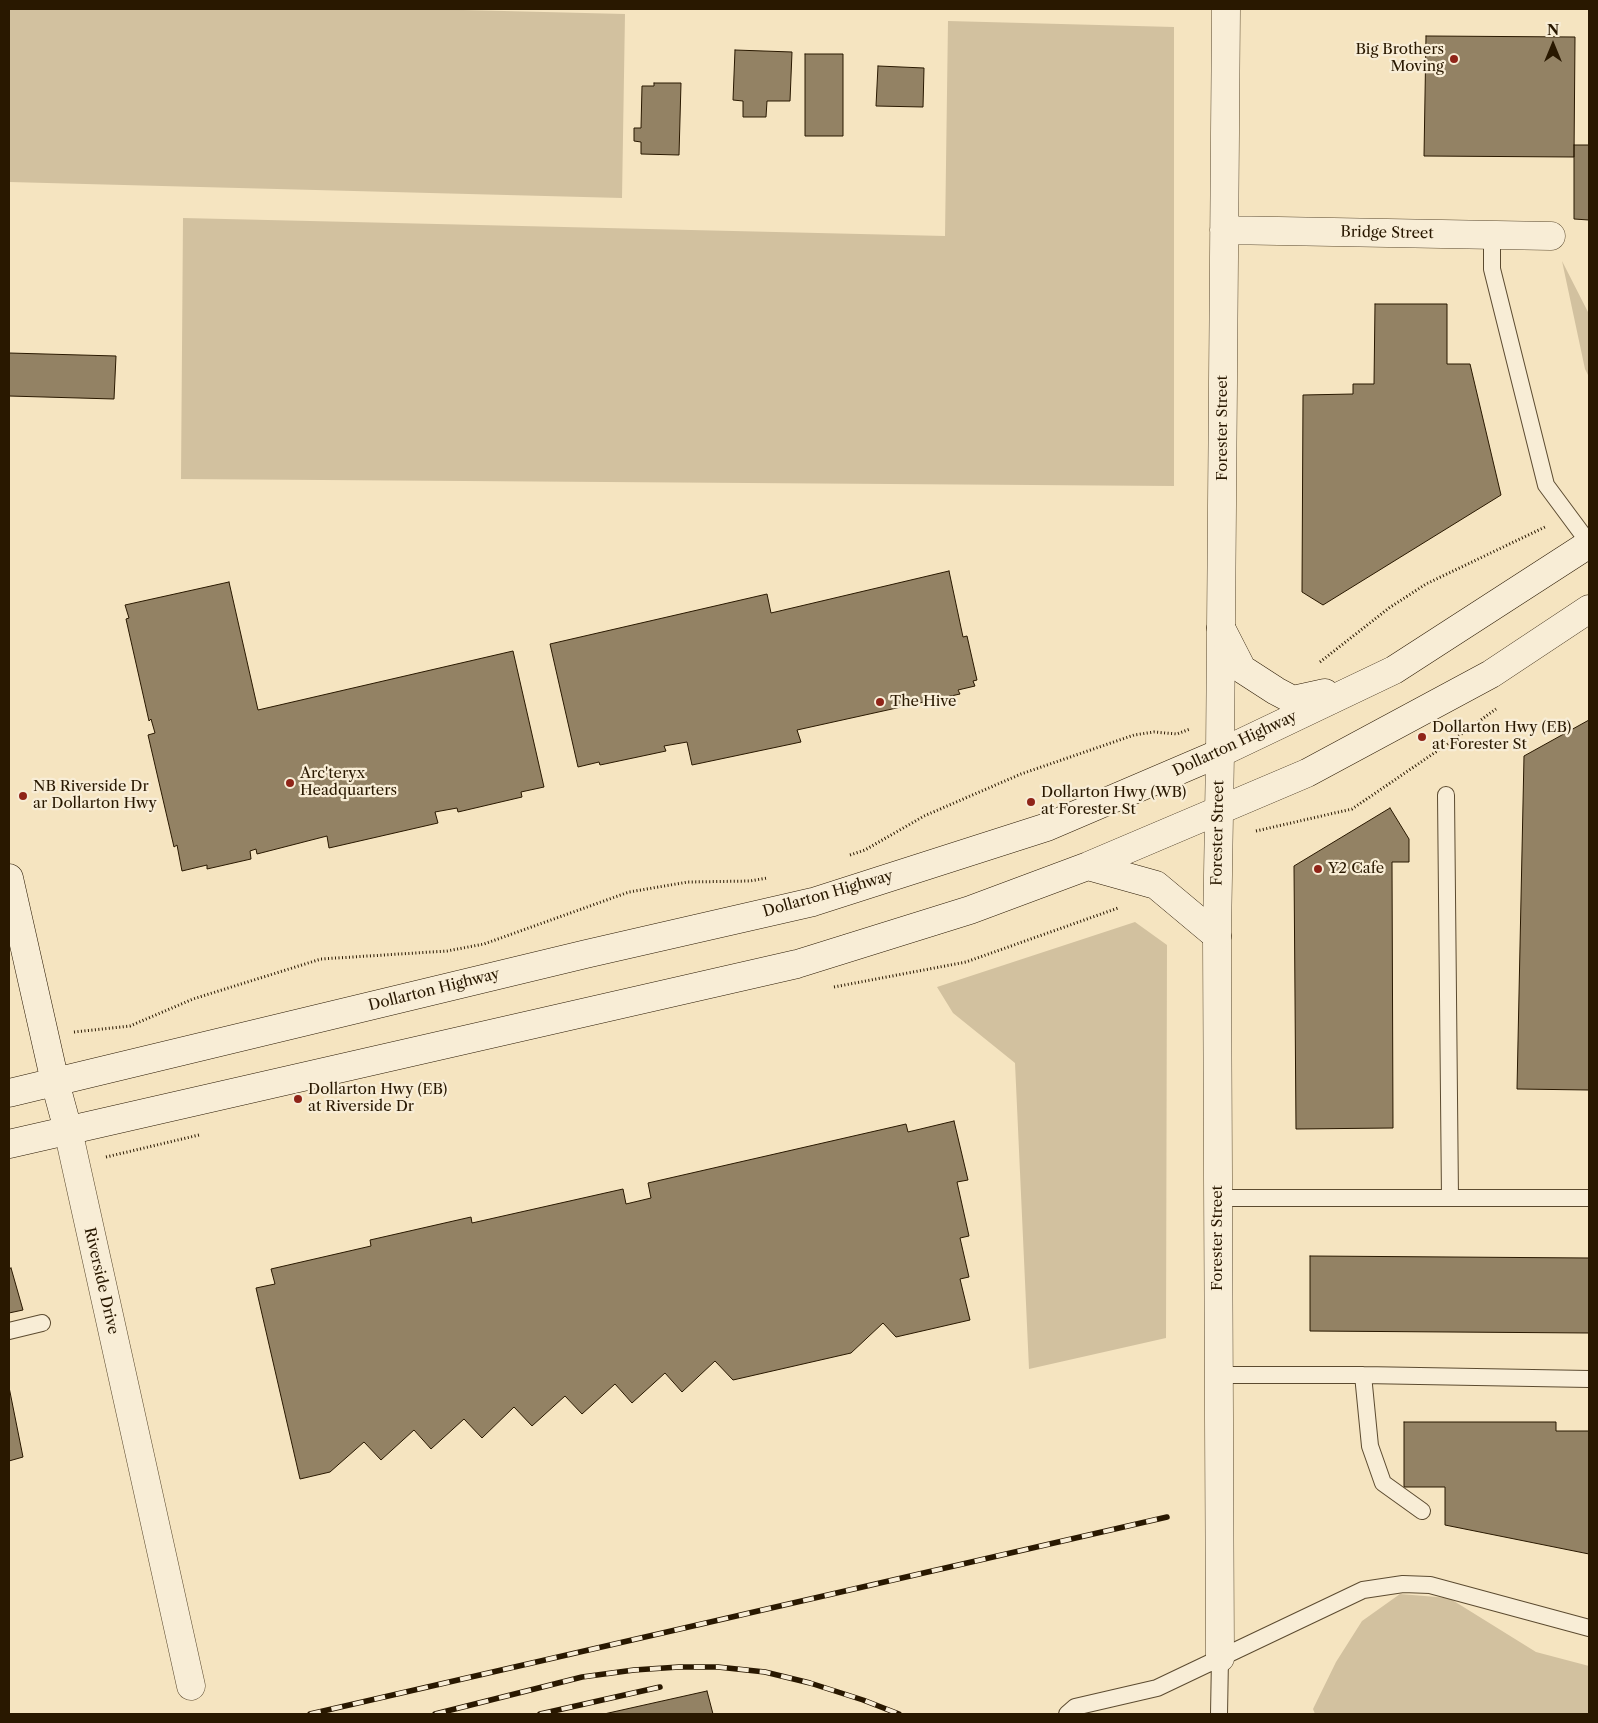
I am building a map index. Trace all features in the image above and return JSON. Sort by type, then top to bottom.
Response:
[{"type":"street","name":"Forester Street","points":[[1220,1658],[1216,936],[1220,753],[1226,9]]},
{"type":"street","name":"Bridge Street","points":[[1224,230],[1551,236]]},
{"type":"street","name":"Dollarton Highway","points":[[9,1093],[586,954],[813,902],[1047,827],[1220,753],[1394,670],[1589,543]]},
{"type":"street","points":[[9,1144],[797,964],[970,910],[1088,866],[1308,773],[1473,684],[1589,609]]},
{"type":"street","points":[[1221,628],[1242,669],[1293,700],[1364,684]]},
{"type":"street","points":[[1088,866],[1156,885],[1216,936]]},
{"type":"street","name":"Riverside Drive","points":[[9,878],[54,1082],[68,1130],[191,1686]]},
{"type":"lane","points":[[1492,235],[1492,269],[1546,485],[1589,543]]},
{"type":"lane","points":[[1446,795],[1450,1198]]},
{"type":"lane","points":[[1218,1198],[1589,1198]]},
{"type":"lane","points":[[9,1331],[42,1323]]},
{"type":"lane","points":[[1218,1375],[1589,1378]]},
{"type":"lane","points":[[1363,1375],[1370,1446],[1383,1484],[1422,1511]]},
{"type":"lane","points":[[1067,1714],[1075,1707],[1157,1688],[1364,1590],[1403,1584],[1430,1585],[1589,1628]]},
{"type":"lane","points":[[1219,1714],[1220,1658]]},
{"type":"path","points":[[1316,665],[1389,608],[1426,584],[1545,528],[1566,511]]},
{"type":"path","points":[[1252,832],[1352,809],[1502,705]]},
{"type":"path","points":[[847,856],[865,850],[924,816],[1021,774],[1134,736],[1154,732],[1177,734]]},
{"type":"path","points":[[90,1030],[130,1026],[193,999],[321,959],[447,951],[484,944],[628,892],[688,882],[750,881],[768,878]]},
{"type":"shaded area","points":[[9,9],[423,9],[625,14],[622,198],[9,182]]},
{"type":"shaded area","points":[[948,21],[1174,27],[1174,486],[181,479],[183,218],[945,236]]},
{"type":"shaded area","points":[[1562,261],[1589,311],[1589,377],[1585,369]]},
{"type":"shaded area","points":[[1135,922],[1167,945],[1166,1338],[1029,1369],[1015,1063],[953,1013],[937,987]]},
{"type":"shaded area","points":[[1400,1594],[1449,1598],[1536,1652],[1589,1666],[1589,1714],[1315,1714],[1313,1709],[1336,1662],[1362,1621]]},
{"type":"building","points":[[1426,36],[1575,37],[1574,157],[1424,156]]},
{"type":"building","points":[[735,50],[792,52],[790,101],[767,101],[766,117],[743,117],[743,101],[733,100]]},
{"type":"building","points":[[805,54],[843,54],[843,136],[805,136]]},
{"type":"building","points":[[878,66],[924,68],[923,107],[876,106]]},
{"type":"building","points":[[654,83],[681,83],[679,155],[641,154],[641,142],[634,141],[634,128],[641,128],[642,86],[654,86]]},
{"type":"building","points":[[1574,145],[1589,145],[1589,220],[1574,219]]},
{"type":"building","points":[[1375,304],[1447,304],[1447,364],[1470,364],[1501,495],[1323,605],[1302,592],[1303,395],[1353,394],[1353,384],[1374,384]]},
{"type":"building","points":[[9,353],[116,356],[114,399],[9,396]]},
{"type":"building","points":[[949,571],[963,637],[967,636],[977,680],[973,681],[975,686],[958,690],[960,694],[797,730],[801,742],[692,765],[687,742],[664,746],[666,751],[600,765],[599,762],[578,767],[550,644],[767,594],[771,613]]},
{"type":"building","points":[[229,582],[258,710],[513,651],[544,787],[521,792],[522,797],[458,812],[457,808],[435,812],[438,823],[329,848],[327,836],[257,854],[256,849],[250,851],[251,859],[207,869],[207,865],[182,871],[177,845],[174,847],[148,735],[155,733],[151,719],[149,721],[126,619],[129,618],[125,605]]},
{"type":"building","points":[[1589,720],[1589,1090],[1517,1089],[1524,756]]},
{"type":"building","points":[[1390,808],[1409,839],[1409,862],[1392,862],[1393,1128],[1296,1129],[1294,866]]},
{"type":"building","points":[[954,1121],[968,1180],[957,1182],[969,1236],[960,1238],[969,1277],[960,1279],[970,1320],[896,1337],[883,1323],[851,1353],[733,1380],[715,1361],[682,1392],[665,1373],[632,1403],[615,1384],[582,1414],[565,1396],[532,1426],[514,1407],[482,1438],[464,1419],[431,1449],[414,1430],[381,1460],[364,1442],[330,1472],[300,1479],[256,1288],[275,1284],[271,1269],[371,1246],[370,1240],[471,1217],[472,1223],[623,1189],[626,1204],[651,1198],[648,1183],[906,1124],[908,1132]]},
{"type":"building","points":[[1310,1256],[1589,1258],[1589,1333],[1310,1331]]},
{"type":"building","points":[[11,1268],[23,1310],[9,1313],[9,1269]]},
{"type":"building","points":[[9,1387],[23,1457],[9,1461]]},
{"type":"building","points":[[1404,1422],[1556,1422],[1556,1431],[1589,1431],[1589,1554],[1445,1525],[1445,1487],[1404,1487]]},
{"type":"building","points":[[707,1691],[713,1714],[604,1714]]},
{"type":"railway","points":[[310,1714],[1167,1517]]},
{"type":"railway","points":[[435,1714],[582,1677],[634,1670],[679,1667],[718,1667],[765,1672],[810,1683],[899,1714]]},
{"type":"railway","points":[[540,1714],[660,1687]]},
{"type":"place","name":"Big Brothers Moving","points":[[1454,59]]},
{"type":"place","name":"The Hive","points":[[880,702]]},
{"type":"place","name":"Dollarton Hwy (EB) at Forester St","points":[[1422,737]]},
{"type":"place","name":"Arc'teryx Headquarters","points":[[290,783]]},
{"type":"place","name":"NB Riverside Dr ar Dollarton Hwy","points":[[23,796]]},
{"type":"place","name":"Dollarton Hwy (WB) at Forester St","points":[[1031,802]]},
{"type":"place","name":"Y2 Cafe","points":[[1318,869]]},
{"type":"place","name":"Dollarton Hwy (EB) at Riverside Dr","points":[[298,1099]]}]
